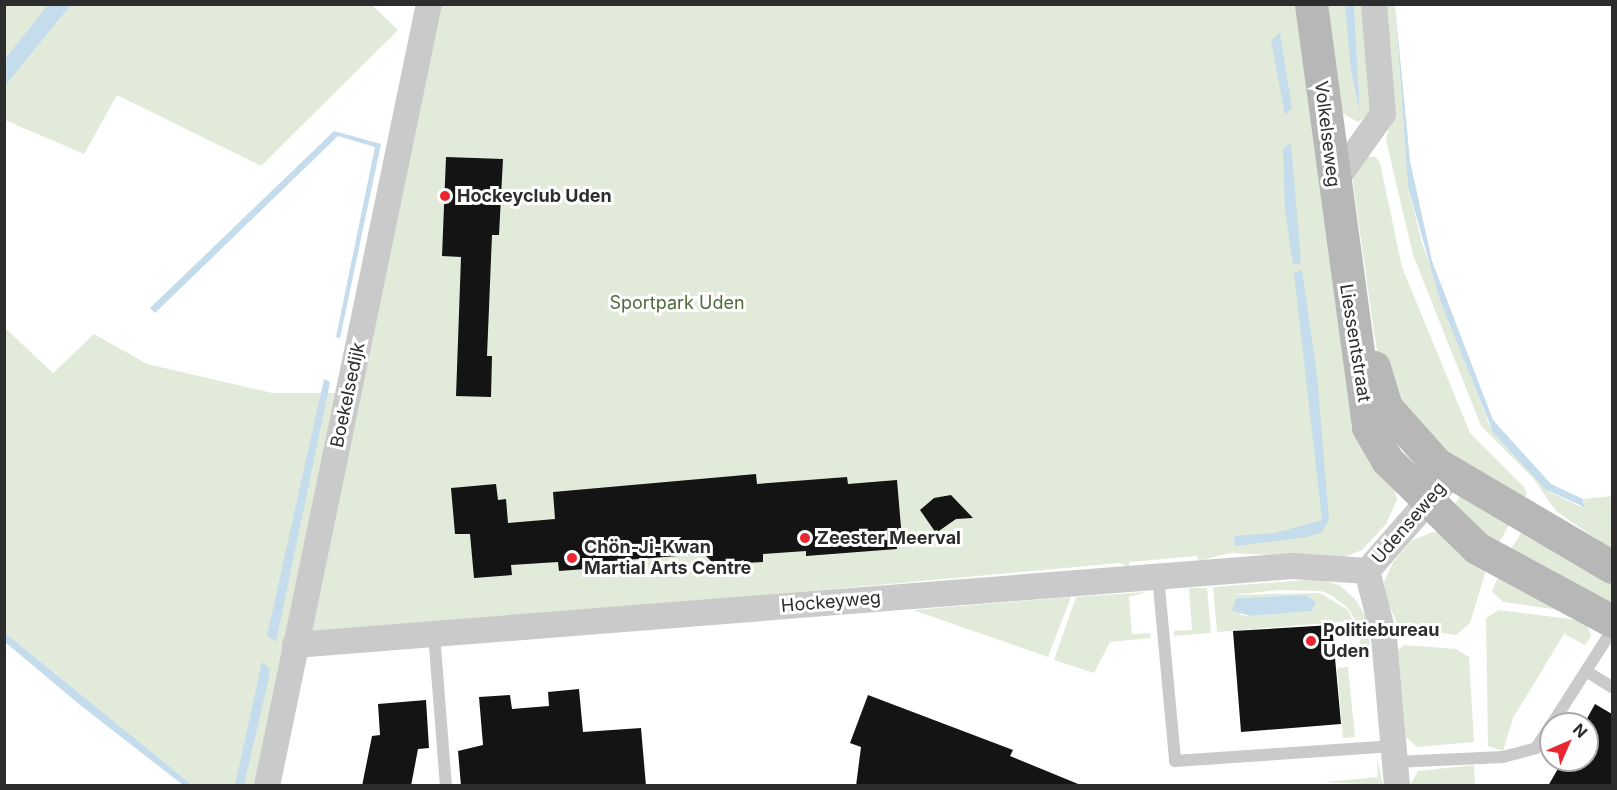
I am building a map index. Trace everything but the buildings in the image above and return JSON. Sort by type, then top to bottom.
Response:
[{"type":"street","name":"Boekelsedijk","points":[[267,786],[429,4]]},
{"type":"street","name":"Volkelseweg","points":[[1311,4],[1343,263]]},
{"type":"street","points":[[1333,184],[1383,114],[1374,4]]},
{"type":"street","name":"Liessentstraat","points":[[1343,263],[1386,407],[1437,464],[1612,567]]},
{"type":"street","name":"Liessentstraat","points":[[1343,263],[1368,427],[1387,460],[1427,503],[1477,548],[1612,621]]},
{"type":"street","name":"Udenseweg","points":[[1395,764],[1384,637],[1367,571],[1452,474]]},
{"type":"street","name":"Hockeyweg","points":[[295,645],[1293,566],[1367,571]]},
{"type":"lane","points":[[1158,576],[1175,761],[1395,764],[1503,757],[1536,748],[1539,743]]},
{"type":"lane","points":[[1559,712],[1612,630]]},
{"type":"lane","points":[[434,634],[446,786]]},
{"type":"lane","points":[[1586,671],[1612,687]]},
{"type":"green space","points":[[4,5],[59,5],[4,72]]},
{"type":"green space","points":[[71,5],[372,5],[398,30],[261,166],[117,95],[84,154],[5,120],[5,86]]},
{"type":"green space","name":"Sportpark Uden","points":[[422,5],[1296,5],[1397,500],[1386,524],[1362,550],[1342,558],[1230,553],[1198,561],[1197,556],[1129,562],[1129,567],[1120,563],[307,637]]},
{"type":"green space","points":[[1325,5],[1345,5],[1360,112],[1354,5],[1365,5],[1371,113],[1358,122],[1342,113]]},
{"type":"green space","points":[[1385,5],[1395,5],[1408,187],[1422,243],[1489,425],[1550,492],[1581,507],[1585,501],[1582,499],[1612,496],[1612,550],[1556,511],[1533,478],[1481,426],[1413,255],[1386,140],[1392,114]]},
{"type":"green space","points":[[1363,157],[1376,157],[1380,163],[1402,267],[1470,433],[1523,486],[1527,493],[1522,505],[1450,463],[1388,383],[1376,346],[1351,170]]},
{"type":"green space","points":[[4,327],[53,373],[94,334],[147,364],[272,393],[338,393],[256,785],[192,785],[5,633]]},
{"type":"green space","points":[[1461,494],[1514,517],[1497,546],[1455,505]]},
{"type":"green space","points":[[1527,524],[1612,573],[1612,613],[1509,552]]},
{"type":"green space","points":[[1432,532],[1443,532],[1490,557],[1470,623],[1456,635],[1399,627],[1385,597],[1384,582],[1392,564],[1411,541]]},
{"type":"green space","points":[[1503,565],[1581,613],[1503,602],[1492,591]]},
{"type":"green space","points":[[1318,579],[1339,585],[1356,600],[1367,619],[1371,655],[1362,656],[1358,625],[1348,608],[1331,595],[1321,591],[1279,590],[1231,595],[1320,593],[1348,610],[1359,635],[1352,635],[1351,621],[1217,632],[1213,587]],"holes":[[[1306,595],[1316,602],[1312,611],[1251,616],[1240,615],[1236,598]]]},
{"type":"green space","points":[[1189,588],[1207,588],[1211,633],[1174,636],[1174,631],[1192,630]]},
{"type":"green space","points":[[1147,592],[1129,597],[1132,634],[1150,633],[1151,638],[1110,642],[1094,673],[1054,660],[1076,597]]},
{"type":"green space","points":[[1071,597],[1048,657],[913,610]]},
{"type":"green space","points":[[1499,610],[1586,621],[1591,636],[1585,645],[1564,634],[1513,718],[1503,751],[1488,746],[1486,618]]},
{"type":"green space","points":[[1404,645],[1456,649],[1469,657],[1474,742],[1417,747],[1406,737],[1398,650]]},
{"type":"green space","points":[[1348,667],[1355,737],[1343,738],[1337,668]]},
{"type":"green space","points":[[1377,758],[1383,785],[1324,782],[1378,777]]},
{"type":"green space","points":[[1474,765],[1475,785],[1410,785],[1418,771]]},
{"type":"water","points":[[48,5],[71,5],[5,86],[5,59]]},
{"type":"water","points":[[1345,5],[1354,5],[1360,112],[1351,71]]},
{"type":"water","points":[[1395,5],[1410,161],[1432,261],[1493,420],[1551,484],[1583,499],[1584,507],[1545,489],[1493,432],[1440,300],[1408,187]]},
{"type":"water","points":[[1280,33],[1292,108],[1285,115],[1271,40]]},
{"type":"water","points":[[334,131],[381,144],[340,338],[336,337],[375,147],[338,136],[155,313],[150,308]]},
{"type":"water","points":[[1291,143],[1301,260],[1299,264],[1293,264],[1285,211],[1283,149]]},
{"type":"water","points":[[1302,270],[1317,375],[1329,520],[1321,533],[1307,537],[1235,546],[1234,536],[1275,533],[1322,520],[1294,273]]},
{"type":"water","points":[[324,379],[330,382],[276,642],[267,636]]},
{"type":"water","points":[[1306,595],[1316,602],[1312,611],[1251,616],[1232,611],[1236,598]]},
{"type":"water","points":[[5,633],[192,785],[183,785],[80,705],[5,642]]},
{"type":"water","points":[[262,662],[269,668],[269,677],[244,785],[235,785]]},
{"type":"place","name":"Hockeyclub Uden","points":[[445,196]]},
{"type":"place","name":"Zeester Meerval","points":[[805,538]]},
{"type":"place","name":"Chön-Ji-Kwan Martial Arts Centre","points":[[572,558]]},
{"type":"place","name":"Politiebureau Uden","points":[[1311,641]]}]
